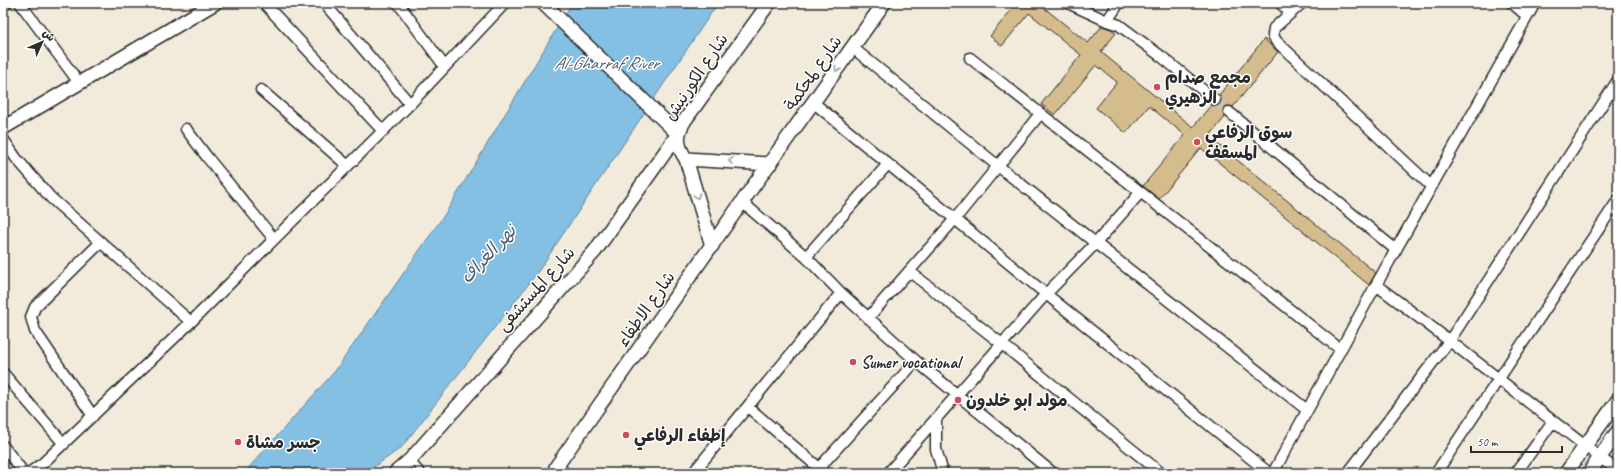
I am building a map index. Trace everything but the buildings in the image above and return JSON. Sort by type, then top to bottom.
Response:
[{"type":"street","points":[[20,3],[80,84]]},
{"type":"street","points":[[264,3],[383,131]]},
{"type":"street","points":[[324,3],[410,104]]},
{"type":"street","points":[[398,3],[445,67]]},
{"type":"street","points":[[29,473],[43,463],[64,444],[191,322],[410,104],[505,3]]},
{"type":"street","points":[[543,3],[678,134]]},
{"type":"street","name":"شارع الكورنيش","points":[[712,246],[686,159],[679,146],[678,134],[685,120],[768,3]]},
{"type":"street","name":"شارع لمحكمة","points":[[770,164],[884,3]]},
{"type":"street","points":[[1068,3],[1106,21],[1119,25],[1162,57],[1215,100]]},
{"type":"street","points":[[1106,21],[1119,3]]},
{"type":"street","points":[[1280,3],[1291,12]]},
{"type":"street","points":[[1302,3],[1274,28],[1273,35],[1276,42],[1431,186]]},
{"type":"street","points":[[1512,3],[1528,16]]},
{"type":"street","points":[[1273,473],[1340,349],[1535,3]]},
{"type":"street","points":[[3,128],[80,84],[207,5]]},
{"type":"street","points":[[853,48],[998,166],[1307,410]]},
{"type":"street","points":[[970,58],[1340,349]]},
{"type":"street","points":[[1348,473],[1450,340],[1618,80]]},
{"type":"street","points":[[261,90],[348,166]]},
{"type":"street","points":[[814,103],[1046,294],[1269,473]]},
{"type":"street","points":[[1229,112],[1396,250]]},
{"type":"street","points":[[868,318],[955,219],[1040,114]]},
{"type":"street","points":[[186,128],[207,157],[274,240]]},
{"type":"street","name":"شارع المستشفى","points":[[395,473],[410,460],[491,366],[595,251],[678,134]]},
{"type":"street","points":[[3,139],[16,158],[51,198],[191,322]]},
{"type":"street","points":[[686,159],[770,164]]},
{"type":"street","name":"شارع الاطفاء","points":[[557,471],[742,202],[770,164]]},
{"type":"street","points":[[806,257],[888,164]]},
{"type":"street","points":[[888,473],[1046,294],[1096,243],[1140,193]]},
{"type":"street","points":[[1436,473],[1618,200]]},
{"type":"street","points":[[742,202],[806,257],[841,293],[916,361],[1053,473]]},
{"type":"street","points":[[93,416],[35,331],[31,317],[35,307],[101,242]]},
{"type":"street","points":[[909,271],[1002,344],[1160,473]]},
{"type":"street","points":[[1376,285],[1450,340],[1499,380],[1618,471]]},
{"type":"street","points":[[693,473],[841,293]]},
{"type":"street","points":[[748,407],[817,470],[916,361]]},
{"type":"street","points":[[3,373],[64,444]]},
{"type":"street","points":[[1566,473],[1618,400]]},
{"type":"street","points":[[936,418],[936,449],[943,473]]},
{"type":"street","points":[[1516,473],[1553,421]]},
{"type":"street","points":[[1589,473],[1618,431]]},
{"type":"street","points":[[3,446],[24,473]]},
{"type":"lane","points":[[410,460],[423,473]]},
{"type":"water","name":"Al-Gharraf River","points":[[572,3],[718,3],[537,273],[401,448],[365,473],[244,473],[335,371],[445,214]]},
{"type":"tunnel","points":[[1215,100],[1229,112]]},
{"type":"place","name":"مجمع صدام الزهيري","points":[[1157,87]]},
{"type":"place","name":"سوق الرفاعي المسقف","points":[[1197,142]]},
{"type":"place","name":"Sumer vocational","points":[[853,362]]},
{"type":"place","name":"مولد ابو خلدون","points":[[958,400]]},
{"type":"place","name":"إطفاء الرفاعي","points":[[626,435]]},
{"type":"place","name":"جسر مشاة","points":[[238,442]]},
{"type":"water label","name":"نهر الغراف","points":[[488,254]]}]
